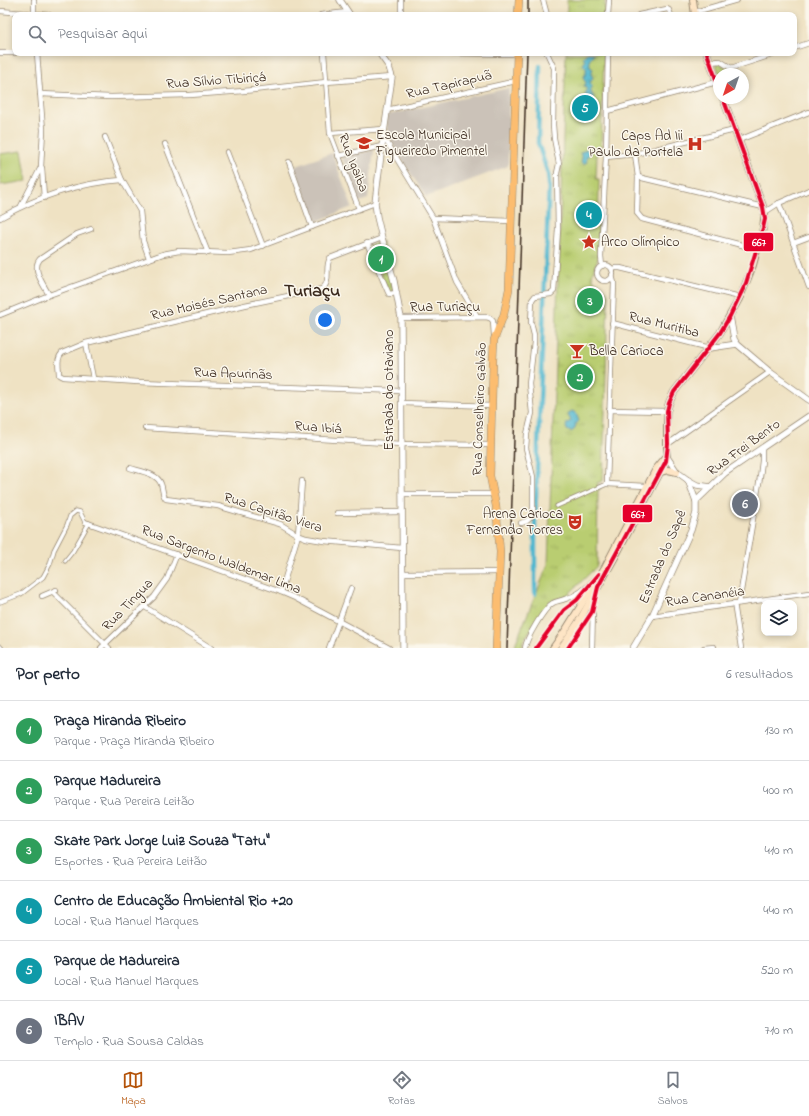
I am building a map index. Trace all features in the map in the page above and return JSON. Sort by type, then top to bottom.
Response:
[{"type":"main road","points":[[518,12],[519,0]]},
{"type":"main road","points":[[693,0],[695,12]]},
{"type":"main road","name":"Rua Conselheiro Galvão","points":[[496,648],[500,552],[494,494],[490,476],[490,444],[494,340],[508,300],[510,274],[517,56]]},
{"type":"main road","points":[[708,56],[713,71]]},
{"type":"main road","points":[[552,648],[576,619],[598,587],[660,472],[667,457],[667,411],[669,402],[674,392],[710,348],[720,333],[746,284],[763,228],[764,209],[725,104]]},
{"type":"main road","points":[[561,648],[605,567],[646,486],[660,464],[667,457]]},
{"type":"main road","points":[[660,472],[668,470],[677,472]]},
{"type":"street","points":[[33,12],[34,0]]},
{"type":"street","points":[[340,0],[348,12]]},
{"type":"street","points":[[401,0],[401,12]]},
{"type":"street","points":[[543,0],[546,12]]},
{"type":"street","points":[[608,0],[608,12]]},
{"type":"street","points":[[701,12],[737,0]]},
{"type":"street","points":[[653,12],[667,9],[670,12]]},
{"type":"street","points":[[0,11],[12,12]]},
{"type":"street","points":[[797,47],[809,43]]},
{"type":"street","points":[[0,53],[12,52]]},
{"type":"street","points":[[37,56],[43,130],[42,167],[44,198]]},
{"type":"street","name":"Rua Igaiba","points":[[324,56],[330,133],[359,209]]},
{"type":"street","points":[[382,56],[390,67],[392,77]]},
{"type":"street","points":[[522,522],[527,521],[533,515],[533,477],[527,455],[526,443],[532,413],[529,390],[534,342],[531,324],[532,300],[535,296],[551,294],[555,288],[558,229],[557,173],[559,164],[552,125],[554,68],[548,56]]},
{"type":"street","points":[[602,266],[601,256],[606,157],[608,56]]},
{"type":"street","points":[[710,62],[720,61],[731,68],[769,56]]},
{"type":"street","name":"Rua Sílvio Tibiriçá","points":[[40,94],[111,97],[190,95],[392,77]]},
{"type":"street","name":"Estrada do Otaviano","points":[[392,77],[375,203],[382,238],[397,293],[401,318],[403,648]]},
{"type":"street","name":"Rua Tapirapuã","points":[[387,110],[516,82]]},
{"type":"street","points":[[607,110],[713,86]]},
{"type":"street","points":[[739,140],[809,112]]},
{"type":"street","points":[[330,133],[384,129]]},
{"type":"street","points":[[606,157],[635,154],[735,130]]},
{"type":"street","points":[[383,136],[433,218],[457,282],[478,316]]},
{"type":"street","points":[[106,137],[122,180],[140,211],[143,241],[149,258]]},
{"type":"street","points":[[165,144],[208,252]]},
{"type":"street","points":[[338,156],[382,146]]},
{"type":"street","points":[[227,152],[263,246]]},
{"type":"street","points":[[635,154],[638,177],[636,213],[642,219],[757,249]]},
{"type":"street","points":[[289,162],[312,226]]},
{"type":"street","points":[[21,206],[42,167]]},
{"type":"street","points":[[638,177],[764,209],[809,190]]},
{"type":"street","points":[[0,218],[21,206],[74,188],[105,181],[122,180]]},
{"type":"street","points":[[0,315],[149,258],[174,251],[240,252],[263,246],[375,203]]},
{"type":"street","points":[[779,203],[809,287]]},
{"type":"street","points":[[433,218],[511,221]]},
{"type":"street","points":[[49,295],[36,270],[37,262],[77,234],[91,229]]},
{"type":"street","points":[[793,243],[809,237]]},
{"type":"street","name":"Rua Moisés Santana","points":[[63,378],[59,375],[58,360],[62,353],[86,343],[244,305],[322,289],[328,283],[328,262],[330,258],[382,238]]},
{"type":"street","points":[[367,243],[389,294],[397,293]]},
{"type":"street","points":[[607,484],[614,283],[609,266],[602,266],[598,269],[598,276],[601,280],[606,281],[613,292]]},
{"type":"street","points":[[606,281],[610,279],[612,272],[620,268],[740,297]]},
{"type":"street","name":"Rua Turiaçu","points":[[401,318],[478,316],[492,319],[494,324],[494,340]]},
{"type":"street","points":[[730,316],[734,339],[737,344],[770,372],[809,400]]},
{"type":"street","name":"Rua Muritiba","points":[[612,323],[710,348]]},
{"type":"street","points":[[86,343],[93,378]]},
{"type":"street","points":[[710,348],[737,344]]},
{"type":"street","points":[[668,444],[770,372]]},
{"type":"street","name":"Rua Apurinãs","points":[[63,378],[402,391]]},
{"type":"street","points":[[402,403],[492,406]]},
{"type":"street","points":[[609,410],[667,411]]},
{"type":"street","name":"Rua Frei Bento","points":[[696,501],[725,473],[809,416]]},
{"type":"street","name":"Rua Ibiá","points":[[145,428],[401,444],[490,444]]},
{"type":"street","points":[[741,648],[737,603],[762,461],[762,448]]},
{"type":"street","points":[[751,455],[762,461]]},
{"type":"street","points":[[667,457],[677,472],[688,480],[697,485],[711,487]]},
{"type":"street","name":"Rua Capitão Viera","points":[[130,468],[156,478],[160,482],[163,497],[166,500],[218,506],[280,524],[306,538],[402,548]]},
{"type":"street","name":"Estrada do Sapê","points":[[633,648],[652,616],[693,525],[696,513],[696,501],[688,480]]},
{"type":"street","points":[[281,592],[298,535],[302,481]]},
{"type":"street","points":[[556,506],[607,484],[646,486]]},
{"type":"street","points":[[402,494],[494,494]]},
{"type":"street","points":[[0,602],[21,594],[43,577],[72,513],[76,511],[79,512],[87,522],[73,551],[65,561]]},
{"type":"street","points":[[337,514],[402,512]]},
{"type":"street","name":"Rua Sargento Waldemar Lima","points":[[87,522],[281,592],[389,648]]},
{"type":"street","name":"Rua Tingua","points":[[101,648],[145,607],[161,588],[177,554]]},
{"type":"street","points":[[525,648],[530,633],[550,605],[570,598],[588,587],[605,567]]},
{"type":"street","points":[[403,573],[500,572]]},
{"type":"street","points":[[592,648],[593,605],[598,587]]},
{"type":"street","points":[[329,648],[351,588]]},
{"type":"street","points":[[42,596],[55,591],[109,648]]},
{"type":"street","name":"Rua Cananéia","points":[[652,616],[809,593]]},
{"type":"street","points":[[145,607],[211,648]]},
{"type":"street","points":[[704,648],[714,647]]},
{"type":"shaded area","points":[[509,88],[508,166],[426,197],[400,157],[387,133],[387,115]]},
{"type":"shaded area","points":[[374,150],[368,199],[359,202],[342,157]]},
{"type":"shaded area","points":[[332,153],[352,207],[315,222],[294,167]]},
{"type":"green space","points":[[567,0],[605,0],[605,12],[567,12]]},
{"type":"green space","points":[[566,56],[604,56],[601,152],[597,152],[596,179],[599,179],[598,259],[592,275],[595,282],[602,286],[608,296],[603,481],[597,483],[600,489],[598,490],[597,566],[566,597],[550,601],[523,641],[522,648],[515,648],[516,642],[548,565]]},
{"type":"green space","points":[[720,63],[727,68],[717,68],[716,64]]},
{"type":"green space","points":[[22,151],[27,181],[0,185],[0,154]]},
{"type":"green space","points":[[382,241],[394,291],[389,293],[369,245]]},
{"type":"water","points":[[592,56],[589,61],[590,67],[593,69],[591,74],[593,78],[590,83],[592,86],[590,90],[594,98],[594,105],[590,108],[587,105],[585,94],[587,90],[584,86],[586,83],[583,78],[586,73],[586,68],[583,65],[585,61],[583,57]]},
{"type":"water","points":[[586,149],[589,149],[591,152],[586,158],[587,162],[583,164],[581,162],[582,158],[580,153]]},
{"type":"water","points":[[572,411],[576,413],[579,421],[576,424],[575,429],[571,432],[567,430],[566,427],[567,423],[571,421],[568,415]]},
{"type":"waterway","points":[[535,594],[535,519],[549,183],[548,174],[538,143],[540,66]]},
{"type":"railway","points":[[528,0],[528,12]]},
{"type":"railway","points":[[507,648],[527,56]]},
{"type":"transit line","name":"667","points":[[708,56],[713,70]]},
{"type":"transit line","name":"667","points":[[568,648],[592,612],[598,587],[666,461],[668,444],[667,411],[674,392],[720,333],[730,316],[746,283],[763,228],[765,219],[763,207],[725,104]]},
{"type":"transit line","name":"667","points":[[536,648],[564,610],[577,600],[599,574]]},
{"type":"place","name":"Parque de Madureira","points":[[585,108]]},
{"type":"place","name":"Escola Municipal Figueiredo Pimentel","points":[[364,143]]},
{"type":"place","name":"Caps Ad Iii Paulo da Portela","points":[[695,144]]},
{"type":"place","name":"Centro de Educação Ambiental Rio +20","points":[[589,215]]},
{"type":"place","name":"Arco Olímpico","points":[[589,242]]},
{"type":"place","name":"Praça Miranda Ribeiro","points":[[381,259]]},
{"type":"place","name":"Skate Park Jorge Luiz Souza \"Tatu\"","points":[[590,301]]},
{"type":"place","name":"Bella Carioca","points":[[577,351]]},
{"type":"place","name":"Parque Madureira","points":[[580,377]]},
{"type":"place","name":"IBAV","points":[[745,504]]},
{"type":"place","name":"Arena Carioca Fernando Torres","points":[[575,522]]},
{"type":"district","name":"Turiaçu","points":[[312,292]]}]
